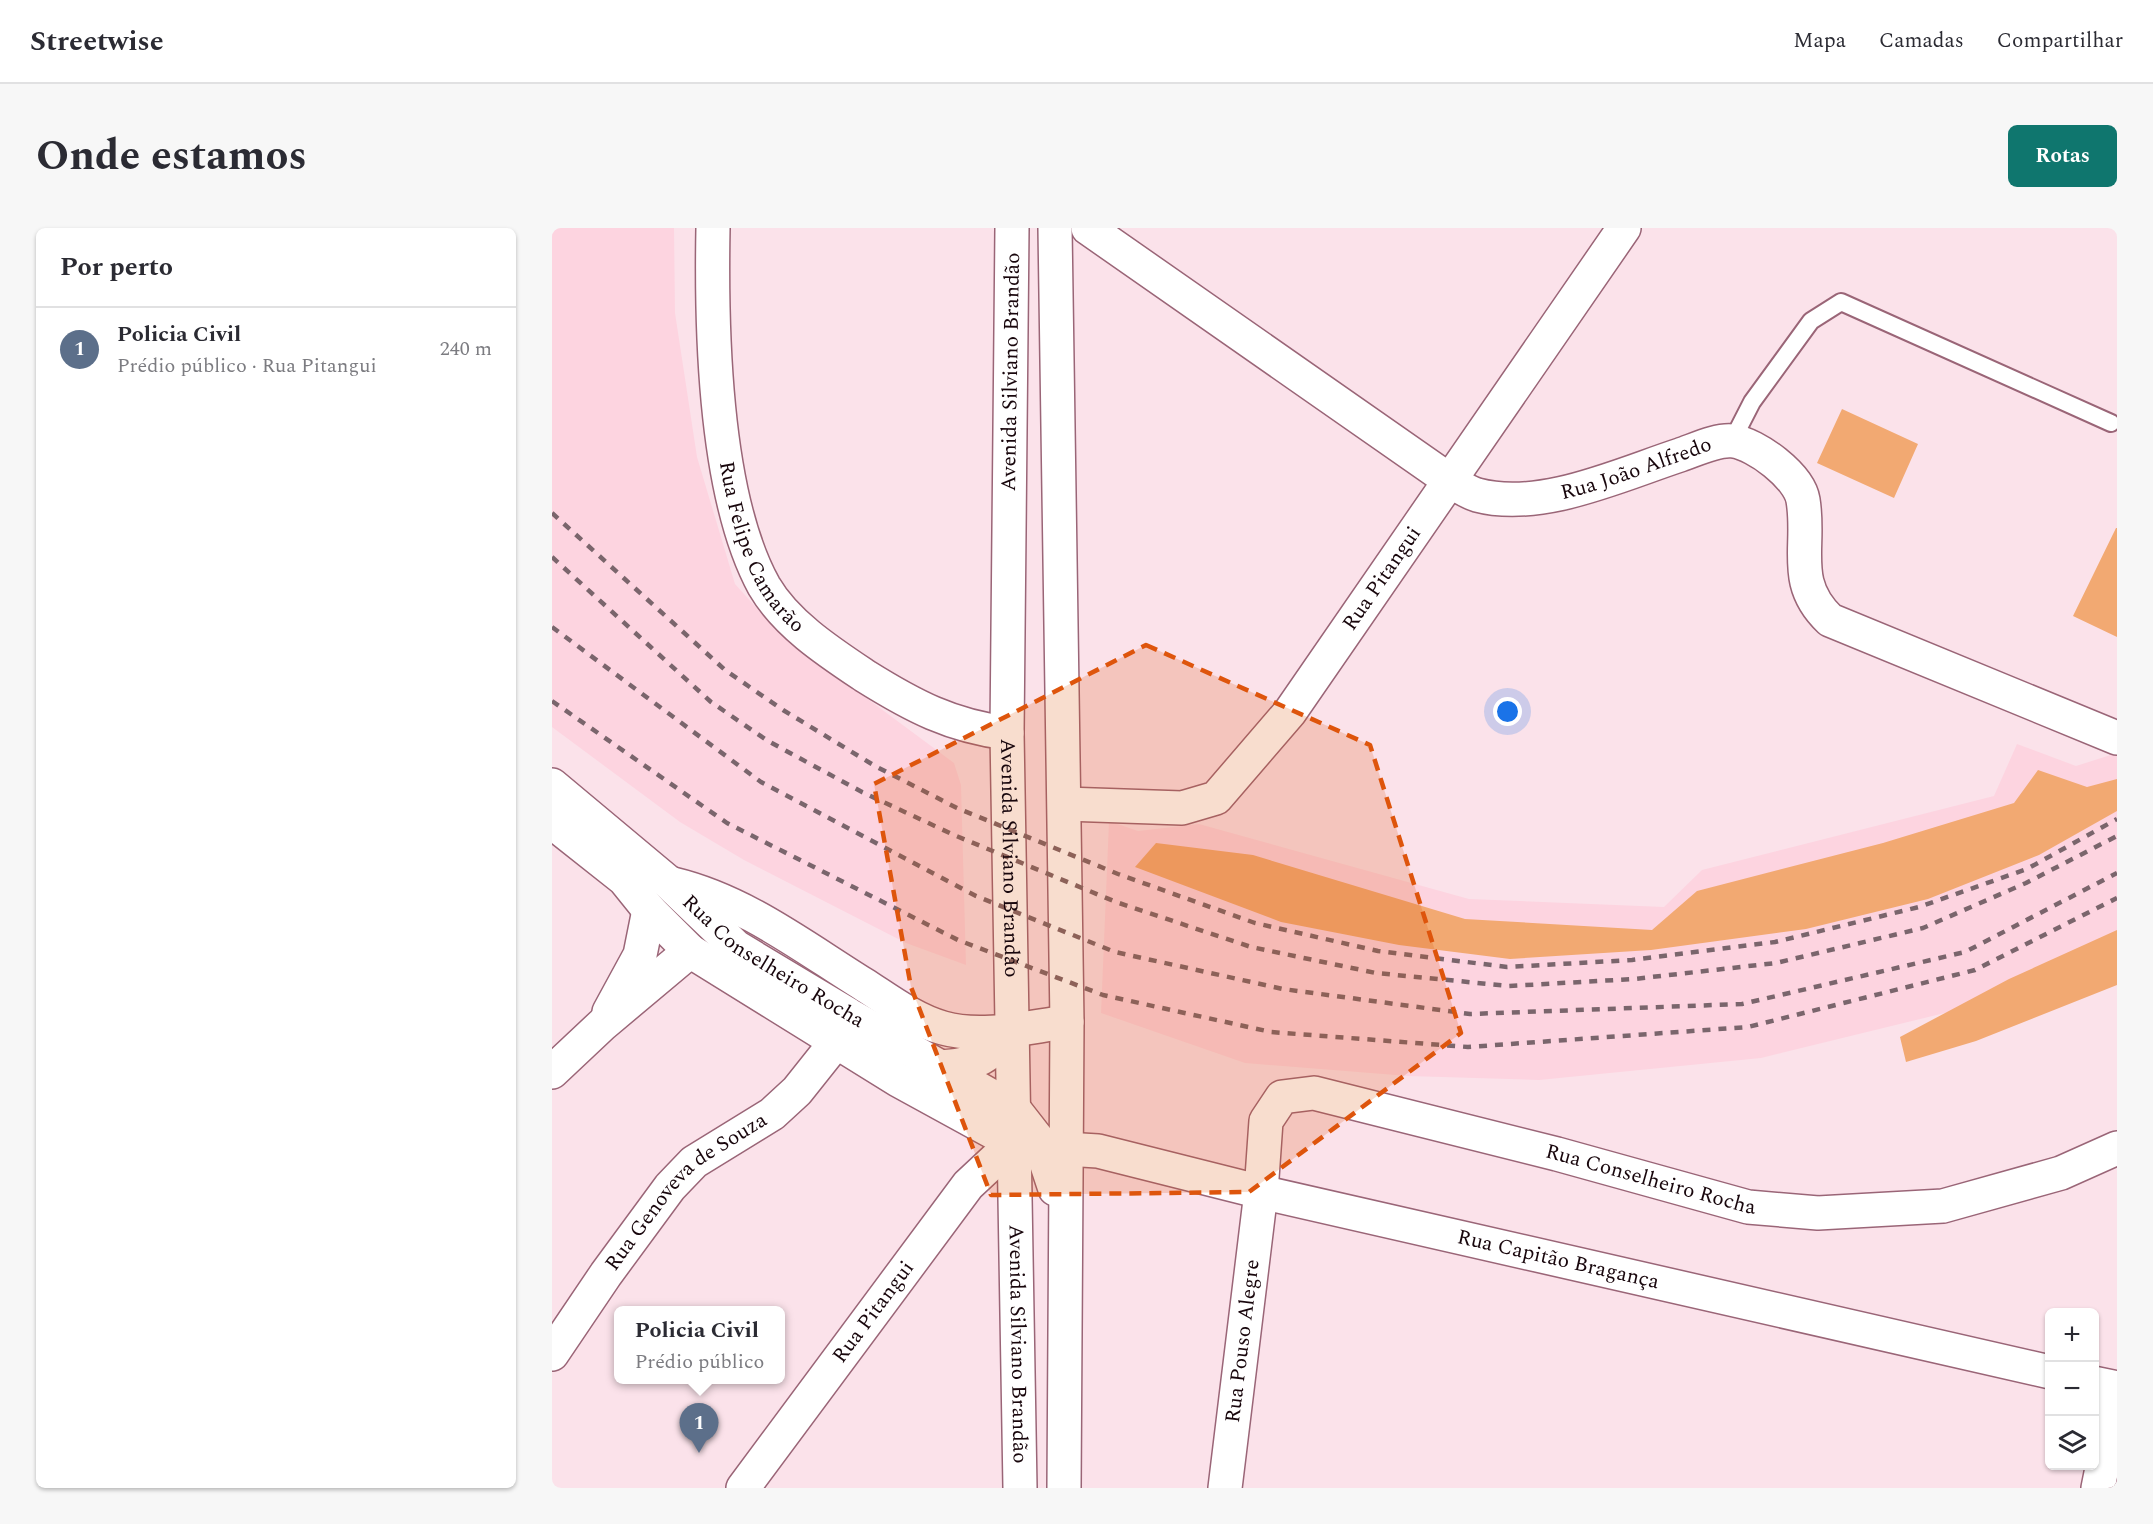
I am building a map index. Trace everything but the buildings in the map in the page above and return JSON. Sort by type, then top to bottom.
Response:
[{"type":"street","name":"Rua Felipe Camarão","points":[[713,228],[712,296],[721,427],[735,500],[751,558],[765,587],[789,618],[844,662],[893,694],[936,716],[963,725],[1007,733]]},
{"type":"street","name":"Avenida Silviano Brandão","points":[[1012,228],[1007,733],[1014,1029],[1013,1143],[1020,1488]]},
{"type":"street","name":"Avenida Silviano Brandão","points":[[1055,228],[1067,1022],[1064,1488]]},
{"type":"street","name":"Rua João Alfredo","points":[[1088,228],[1449,480],[1475,495],[1500,499],[1568,492],[1704,447],[1732,441],[1768,456],[1788,475],[1803,498],[1807,589],[1814,605],[1830,620],[2117,738]]},
{"type":"street","name":"Rua Pitangui","points":[[1065,804],[1182,808],[1216,798],[1290,712],[1624,228]]},
{"type":"street","name":"Rua Conselheiro Rocha","points":[[552,785],[668,882],[736,947],[849,1016],[1014,1109]]},
{"type":"street","name":"Rua Conselheiro Rocha","points":[[552,822],[624,879],[649,910],[690,951],[836,1042],[1013,1143]]},
{"type":"street","points":[[624,879],[668,882],[700,890],[743,908],[916,1016],[943,1028],[977,1033],[1067,1022]]},
{"type":"street","points":[[552,1072],[603,1024],[664,976],[714,928],[743,908]]},
{"type":"street","points":[[603,1024],[640,955],[649,910]]},
{"type":"street","points":[[939,1066],[960,1066],[989,1056],[1014,1029]]},
{"type":"street","name":"Rua Genoveva de Souza","points":[[552,1354],[606,1274],[670,1187],[694,1162],[772,1114],[797,1091],[836,1042]]},
{"type":"street","name":"Rua Conselheiro Rocha","points":[[1261,1192],[1266,1121],[1282,1096],[1314,1093],[1557,1154],[1748,1206],[1818,1213],[1943,1206],[2061,1173],[2117,1148]]},
{"type":"street","points":[[1014,1109],[1039,1142],[1064,1210]]},
{"type":"street","name":"Rua Pitangui","points":[[743,1488],[968,1185],[1013,1143]]},
{"type":"street","name":"Rua Capitão Bragança","points":[[1065,1149],[1098,1151],[1261,1192],[2045,1371]]},
{"type":"street","name":"Rua Pouso Alegre","points":[[1225,1488],[1261,1192]]},
{"type":"street","points":[[2099,1384],[2117,1388]]},
{"type":"street","points":[[2097,1488],[2117,1394]]},
{"type":"lane","points":[[1732,441],[1752,402],[1811,321],[1840,302],[2111,423]]},
{"type":"highlighted area","points":[[1146,645],[1370,745],[1461,1033],[1249,1192],[991,1195],[911,987],[874,784]]},
{"type":"shaded area","points":[[552,228],[674,228],[675,313],[697,457],[735,584],[780,634],[954,763],[961,785],[966,965],[906,943],[744,860],[680,822],[552,727]]},
{"type":"shaded area","points":[[1842,409],[1918,444],[1894,498],[1817,463]]},
{"type":"shaded area","points":[[2117,528],[2117,637],[2073,616]]},
{"type":"shaded area","points":[[2017,744],[2076,766],[2117,753],[2117,952],[1961,1009],[1761,1058],[1539,1080],[1408,1076],[1245,1063],[1101,1013],[1109,821],[1138,831],[1199,824],[1469,899],[1664,907],[1702,870],[1994,796]]},
{"type":"shaded area","points":[[2038,770],[2087,787],[2117,779],[2117,811],[2039,855],[1928,899],[1806,929],[1651,950],[1510,959],[1399,945],[1281,922],[1135,867],[1156,843],[1253,855],[1465,919],[1652,930],[1697,891],[1883,843],[2014,803]]},
{"type":"shaded area","points":[[2117,930],[2117,985],[1976,1041],[1906,1062],[1900,1037],[2009,979]]},
{"type":"railway","points":[[552,513],[725,670],[783,710],[875,766],[957,808],[1118,874],[1255,923],[1378,951],[1507,967],[1632,960],[1775,942],[1919,907],[2027,869],[2117,819]]},
{"type":"railway","points":[[552,557],[711,702],[768,741],[862,792],[954,835],[1116,902],[1251,947],[1376,973],[1509,986],[1634,979],[1776,963],[1923,928],[2026,883],[2117,836]]},
{"type":"railway","points":[[552,627],[761,782],[976,896],[1115,952],[1283,989],[1470,1014],[1742,1004],[1965,952],[2117,873]]},
{"type":"railway","points":[[552,701],[727,823],[958,940],[1103,995],[1271,1032],[1468,1047],[1748,1027],[1975,970],[2117,898]]},
{"type":"place","name":"Policia Civil","points":[[699,1453]]}]
